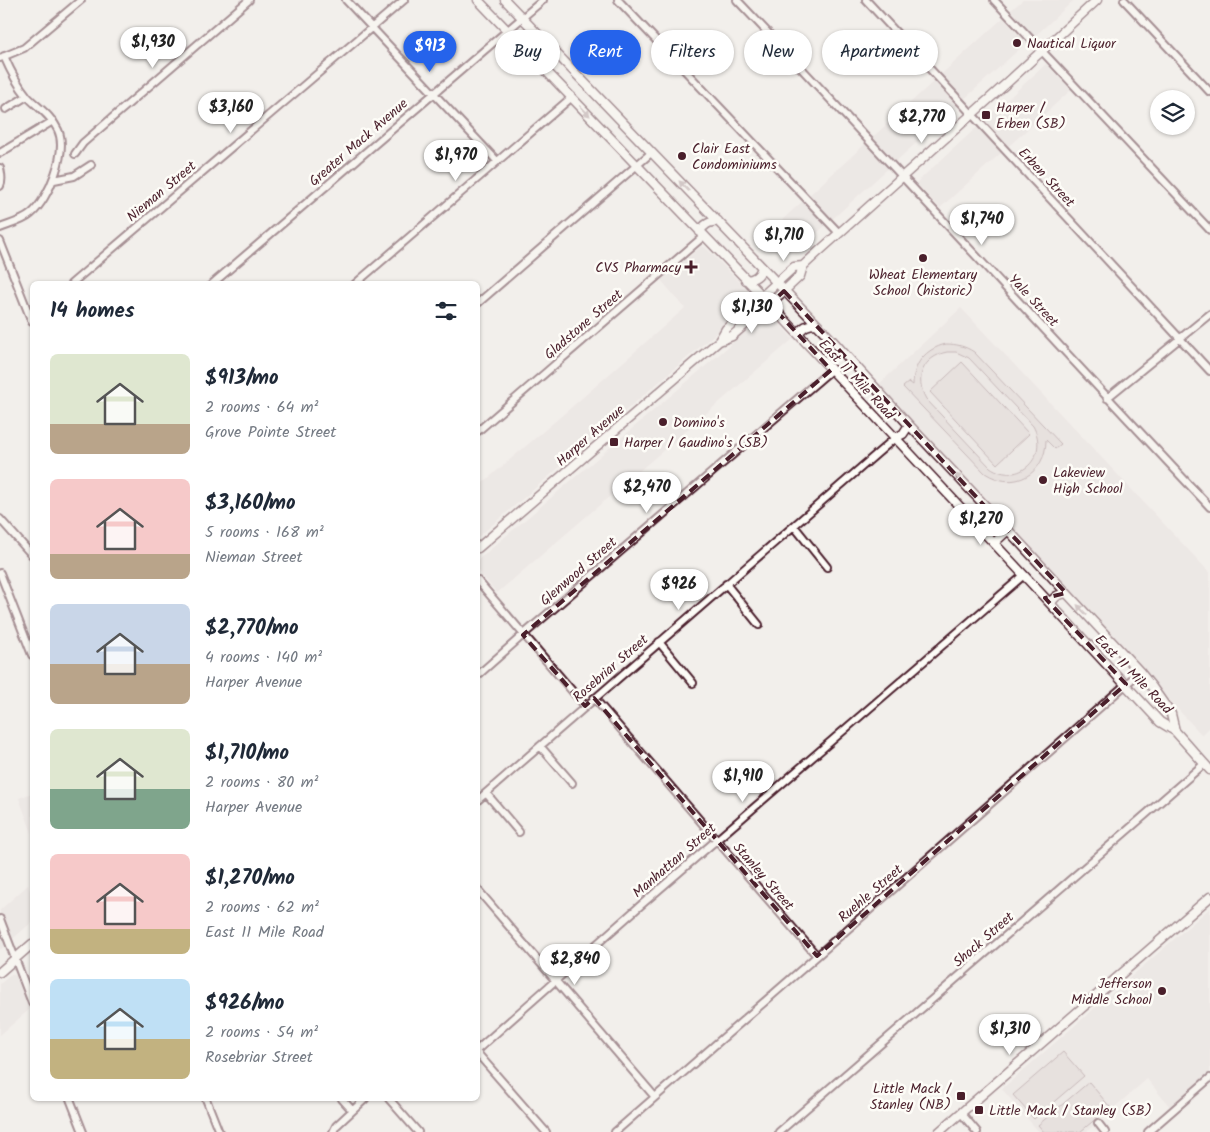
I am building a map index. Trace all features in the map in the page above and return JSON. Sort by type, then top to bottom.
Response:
[{"type":"main road","name":"East 11 Mile Road","points":[[478,0],[507,30]]},
{"type":"main road","name":"East 11 Mile Road","points":[[505,0],[816,324],[1140,672],[1171,714],[1175,731]]},
{"type":"main road","name":"Harper Avenue","points":[[480,546],[720,341],[732,336],[770,304],[800,276],[803,266],[1097,0]]},
{"type":"main road","name":"East 11 Mile Road","points":[[551,75],[770,304],[1160,722],[1175,731],[1210,770]]},
{"type":"main road","points":[[702,234],[708,222],[718,221]]},
{"type":"main road","name":"Harper Avenue","points":[[720,341],[726,328],[794,267],[803,266]]},
{"type":"main road","points":[[746,280],[755,278],[759,275],[762,268]]},
{"type":"main road","points":[[798,334],[803,327],[816,324]]},
{"type":"main road","points":[[895,438],[903,434],[909,425]]},
{"type":"main road","points":[[994,543],[1008,530]]},
{"type":"main road","points":[[1051,604],[1055,597],[1066,592]]},
{"type":"main road","points":[[939,1132],[1210,897]]},
{"type":"main road","points":[[0,972],[30,946]]},
{"type":"street","points":[[0,228],[32,214],[43,200],[54,180],[58,166],[60,139],[59,133],[52,121],[27,96],[2,57],[24,48],[81,0]]},
{"type":"street","points":[[75,154],[83,143],[249,0]]},
{"type":"street","points":[[346,0],[498,161]]},
{"type":"street","name":"Nieman Street","points":[[75,281],[404,0]]},
{"type":"street","name":"Greater Mack Avenue","points":[[507,30],[543,0]]},
{"type":"street","points":[[618,0],[839,233]]},
{"type":"street","name":"Yale Street","points":[[738,0],[1210,507]]},
{"type":"street","name":"Erben Street","points":[[866,0],[1210,370]]},
{"type":"street","points":[[994,0],[1210,230]]},
{"type":"street","points":[[1124,0],[1210,92]]},
{"type":"street","name":"Greater Mack Avenue","points":[[215,281],[495,40]]},
{"type":"street","points":[[6,109],[27,96]]},
{"type":"street","points":[[358,281],[572,97]]},
{"type":"street","points":[[0,153],[52,121]]},
{"type":"street","points":[[480,301],[651,153]]},
{"type":"street","points":[[54,180],[74,176],[90,165]]},
{"type":"street","points":[[0,168],[2,183],[0,186]]},
{"type":"street","name":"Gladstone Street","points":[[480,429],[702,234]]},
{"type":"street","points":[[0,241],[30,314]]},
{"type":"street","points":[[1107,398],[1210,314]]},
{"type":"street","name":"Glenwood Street","points":[[480,673],[832,370]]},
{"type":"street","name":"Rosebriar Street","points":[[480,798],[895,438]]},
{"type":"street","points":[[0,521],[30,552]]},
{"type":"street","points":[[794,526],[827,567]]},
{"type":"street","points":[[0,573],[30,650]]},
{"type":"street","name":"Manhattan Street","points":[[480,1047],[716,840],[1024,575]]},
{"type":"street","points":[[480,583],[585,706]]},
{"type":"street","points":[[726,584],[759,625]]},
{"type":"street","points":[[659,642],[693,683]]},
{"type":"street","name":"Ruehle Street","points":[[615,1132],[1140,672]]},
{"type":"street","name":"Stanley Street","points":[[594,698],[817,956]]},
{"type":"street","points":[[540,746],[572,783]]},
{"type":"street","name":"Shock Street","points":[[779,1132],[1204,764]]},
{"type":"street","points":[[486,793],[519,832]]},
{"type":"street","points":[[480,892],[655,1097]]},
{"type":"street","points":[[0,919],[30,998]]},
{"type":"street","points":[[480,1056],[546,1132]]},
{"type":"street","points":[[1148,1132],[1210,1078]]},
{"type":"street","points":[[71,1101],[83,1132]]},
{"type":"street","points":[[207,1101],[219,1132]]},
{"type":"street","points":[[344,1101],[352,1110]]},
{"type":"street","points":[[333,1132],[336,1126],[363,1101]]},
{"type":"street","points":[[391,1101],[418,1132]]},
{"type":"street","points":[[961,1114],[977,1132]]},
{"type":"street","points":[[1098,1124],[1105,1132]]},
{"type":"highlighted area","points":[[784,291],[1066,593],[1045,598],[1126,684],[817,956],[594,698],[585,706],[523,635],[831,370],[770,304]]},
{"type":"shaded area","points":[[1023,0],[1074,0],[1035,36],[1011,10]]},
{"type":"shaded area","points":[[1003,18],[1026,43],[805,244],[782,220]]},
{"type":"shaded area","points":[[1046,64],[1071,90],[940,208],[916,183]]},
{"type":"shaded area","points":[[702,246],[752,297],[751,301],[730,321],[480,535],[480,485],[685,308],[661,280]]},
{"type":"shaded area","name":"Lakeview High School","points":[[961,308],[1210,573],[1210,727],[1202,735],[876,387]]},
{"type":"shaded area","points":[[769,312],[793,339],[497,593],[480,573],[480,558]]},
{"type":"shaded area","points":[[946,344],[957,345],[974,352],[1061,444],[1055,449],[1046,440],[1045,452],[1041,462],[1026,476],[1017,480],[1007,481],[985,473],[903,387],[909,382],[913,385],[915,370],[922,358],[939,346]],"holes":[[[947,352],[956,352],[969,358],[1033,426],[1038,448],[1035,457],[1021,471],[1001,472],[990,467],[926,399],[921,383],[923,369],[932,358]]]},
{"type":"shaded area","points":[[962,362],[1029,434],[997,464],[930,392]]},
{"type":"shaded area","points":[[30,794],[30,828],[19,798]]},
{"type":"shaded area","points":[[28,885],[30,891],[30,924],[0,950],[0,910]]},
{"type":"shaded area","name":"Jefferson Middle School","points":[[1210,908],[1210,1074],[1171,1108],[1147,1079],[1086,1132],[1039,1132],[1002,1089]]},
{"type":"shaded area","points":[[12,974],[18,977],[30,1009],[0,1035],[0,984]]},
{"type":"shaded area","points":[[1063,1052],[1084,1076],[1034,1119],[1013,1095]]},
{"type":"shaded area","points":[[1089,1082],[1110,1107],[1080,1132],[1044,1132],[1038,1125]]},
{"type":"place","name":"Nautical Liquor","points":[[1017,43]]},
{"type":"place","name":"Harper / Erben (SB)","points":[[986,115]]},
{"type":"place","name":"Clair East Condominiums","points":[[682,156]]},
{"type":"place","name":"Wheat Elementary School (historic)","points":[[923,258]]},
{"type":"place","name":"CVS Pharmacy","points":[[691,267]]},
{"type":"place","name":"Domino's","points":[[663,422]]},
{"type":"place","name":"Harper / Gaudino's (SB)","points":[[614,442]]},
{"type":"place","name":"Lakeview High School","points":[[1043,480]]},
{"type":"place","name":"Jefferson Middle School","points":[[1162,991]]},
{"type":"place","name":"Little Mack / Stanley (NB)","points":[[961,1096]]},
{"type":"place","name":"Little Mack / Stanley (SB)","points":[[979,1110]]}]
